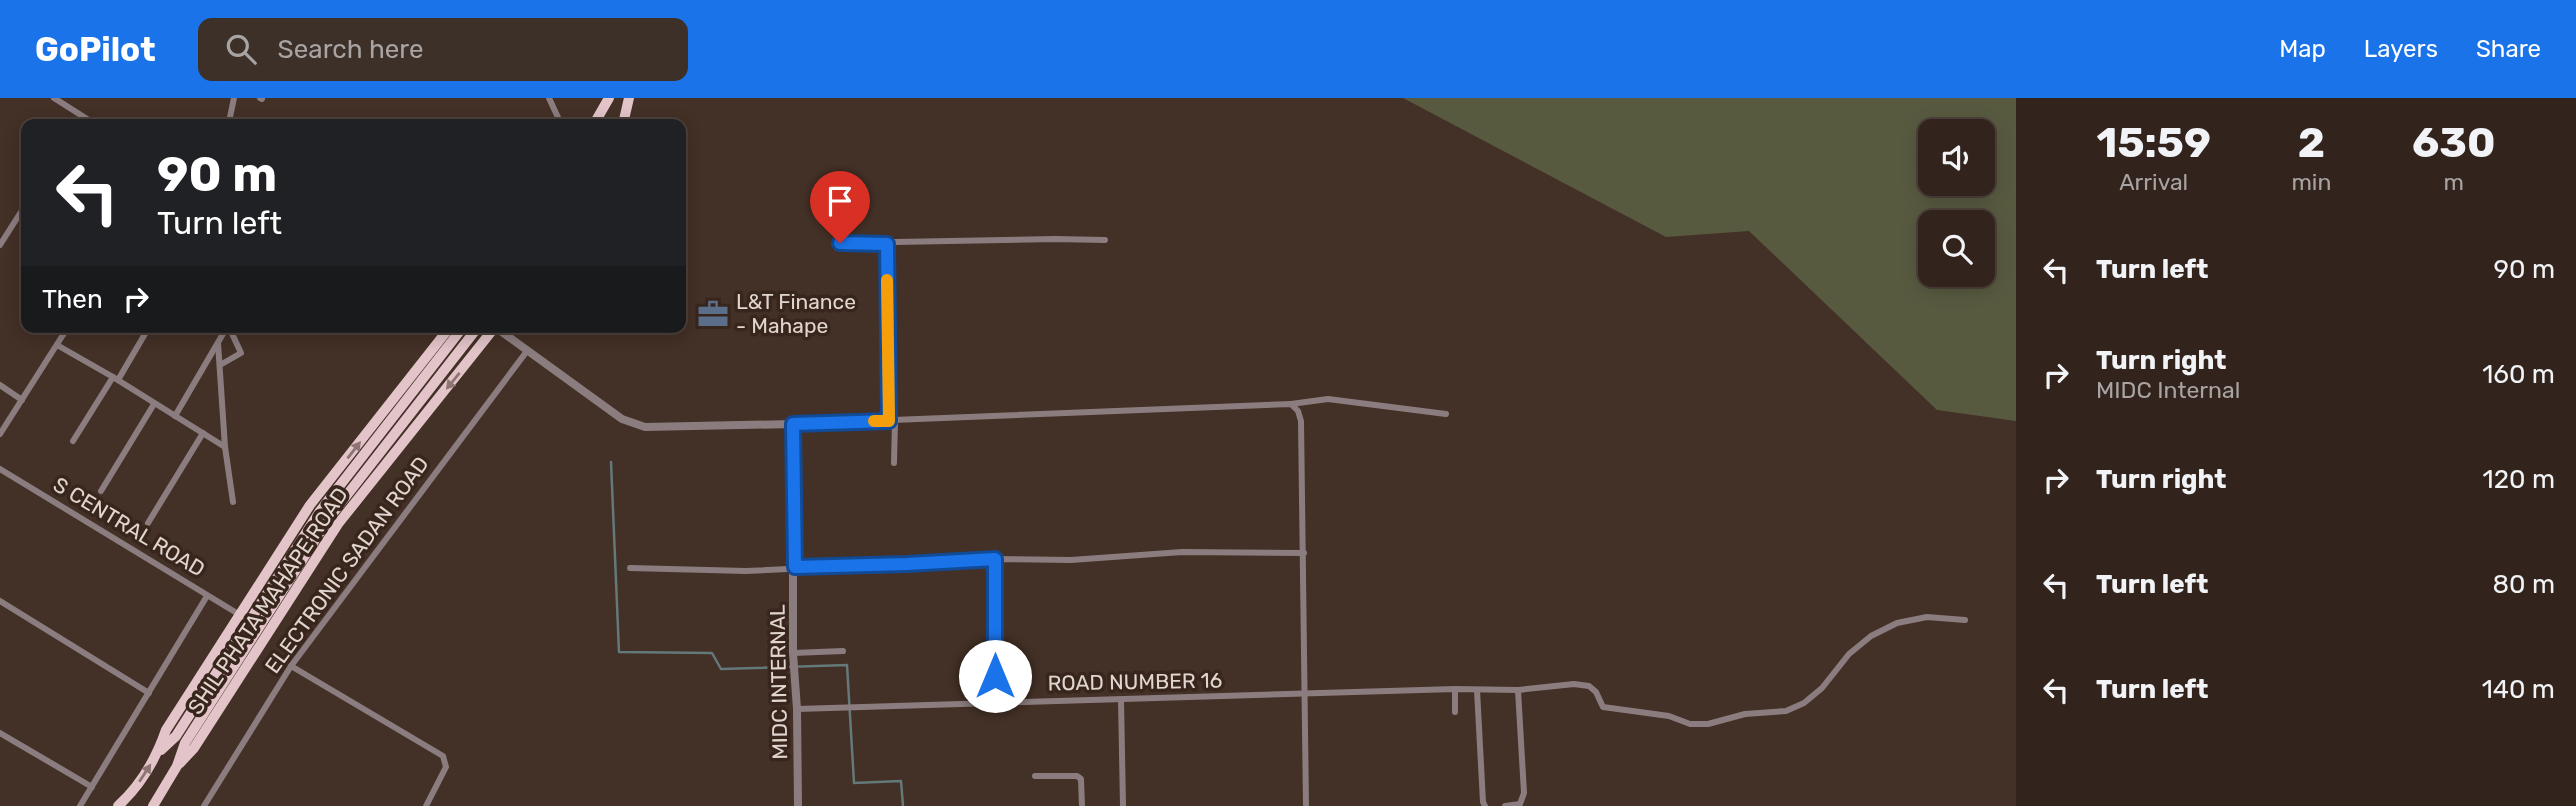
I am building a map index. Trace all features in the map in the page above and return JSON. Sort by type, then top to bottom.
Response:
[{"type":"main road","points":[[597,119],[609,99]]},
{"type":"main road","points":[[603,119],[609,99]]},
{"type":"main road","points":[[622,119],[628,101]]},
{"type":"main road","name":"SHIL PHATA MAHAPE ROAD","points":[[158,753],[166,730],[310,505],[445,333]]},
{"type":"main road","points":[[118,806],[132,793],[158,753],[176,736],[320,511],[458,333]]},
{"type":"main road","points":[[153,806],[177,765],[185,743],[329,518],[473,333]]},
{"type":"main road","name":"SHIL PHATA MAHAPE ROAD","points":[[177,765],[194,748],[338,524],[490,333]]},
{"type":"main road","points":[[128,806],[132,793]]},
{"type":"street","points":[[54,98],[87,119]]},
{"type":"street","points":[[230,119],[234,98]]},
{"type":"street","points":[[549,98],[559,119]]},
{"type":"street","points":[[0,245],[21,212]]},
{"type":"street","points":[[840,243],[1105,240]]},
{"type":"street","points":[[887,244],[894,464]]},
{"type":"street","points":[[0,434],[64,333]]},
{"type":"street","points":[[73,441],[145,333]]},
{"type":"street","points":[[175,416],[224,333]]},
{"type":"street","points":[[220,365],[240,353],[231,333]]},
{"type":"street","points":[[503,333],[622,419],[645,427],[793,424],[1291,404],[1328,400],[1446,414]]},
{"type":"street","points":[[218,343],[225,447],[233,502]]},
{"type":"street","points":[[57,345],[225,447]]},
{"type":"street","name":"ELECTRONIC SADAN ROAD","points":[[204,806],[292,666],[527,351]]},
{"type":"street","points":[[0,385],[22,400]]},
{"type":"street","points":[[101,491],[154,404]]},
{"type":"street","points":[[1291,404],[1298,411],[1301,421],[1306,806]]},
{"type":"street","name":"MIDC INTERNAL","points":[[793,424],[793,653],[797,709],[798,806]]},
{"type":"street","points":[[148,523],[203,433]]},
{"type":"street","name":"S CENTRAL ROAD","points":[[0,469],[240,615]]},
{"type":"street","points":[[630,568],[746,571],[995,559],[1038,561],[1182,552],[1304,553]]},
{"type":"street","points":[[995,559],[995,703]]},
{"type":"street","points":[[80,806],[208,596]]},
{"type":"street","points":[[0,601],[149,693]]},
{"type":"street","name":"ROAD NUMBER 16","points":[[797,709],[851,705],[1121,700],[1455,689],[1518,690],[1574,684],[1590,686],[1597,692],[1603,707],[1670,716],[1690,724],[1708,724],[1745,714],[1786,711],[1804,703],[1822,688],[1849,654],[1871,636],[1898,623],[1927,617],[1965,620]]},
{"type":"street","points":[[793,653],[843,651]]},
{"type":"street","points":[[292,666],[443,756],[446,767],[426,806]]},
{"type":"street","points":[[1455,689],[1455,712]]},
{"type":"street","points":[[1477,690],[1485,806]]},
{"type":"street","points":[[1505,806],[1520,804],[1524,793],[1518,690]]},
{"type":"street","points":[[1121,700],[1123,806]]},
{"type":"street","points":[[0,733],[92,787]]},
{"type":"street","points":[[1035,776],[1077,776],[1081,779],[1082,806]]},
{"type":"green space","points":[[1403,98],[2016,98],[2016,421],[1937,410],[1749,231],[1666,237]]},
{"type":"waterway","points":[[611,462],[619,652],[712,653],[721,669],[847,665],[854,783],[901,781],[903,806]]},
{"type":"slow traffic","points":[[874,421],[889,421],[887,280]]},
{"type":"place","name":"L&T Finance - Mahape","points":[[713,314]]},
{"type":"route","points":[[840,243],[887,244],[889,421],[793,424],[795,567],[995,559],[995,676]]}]
